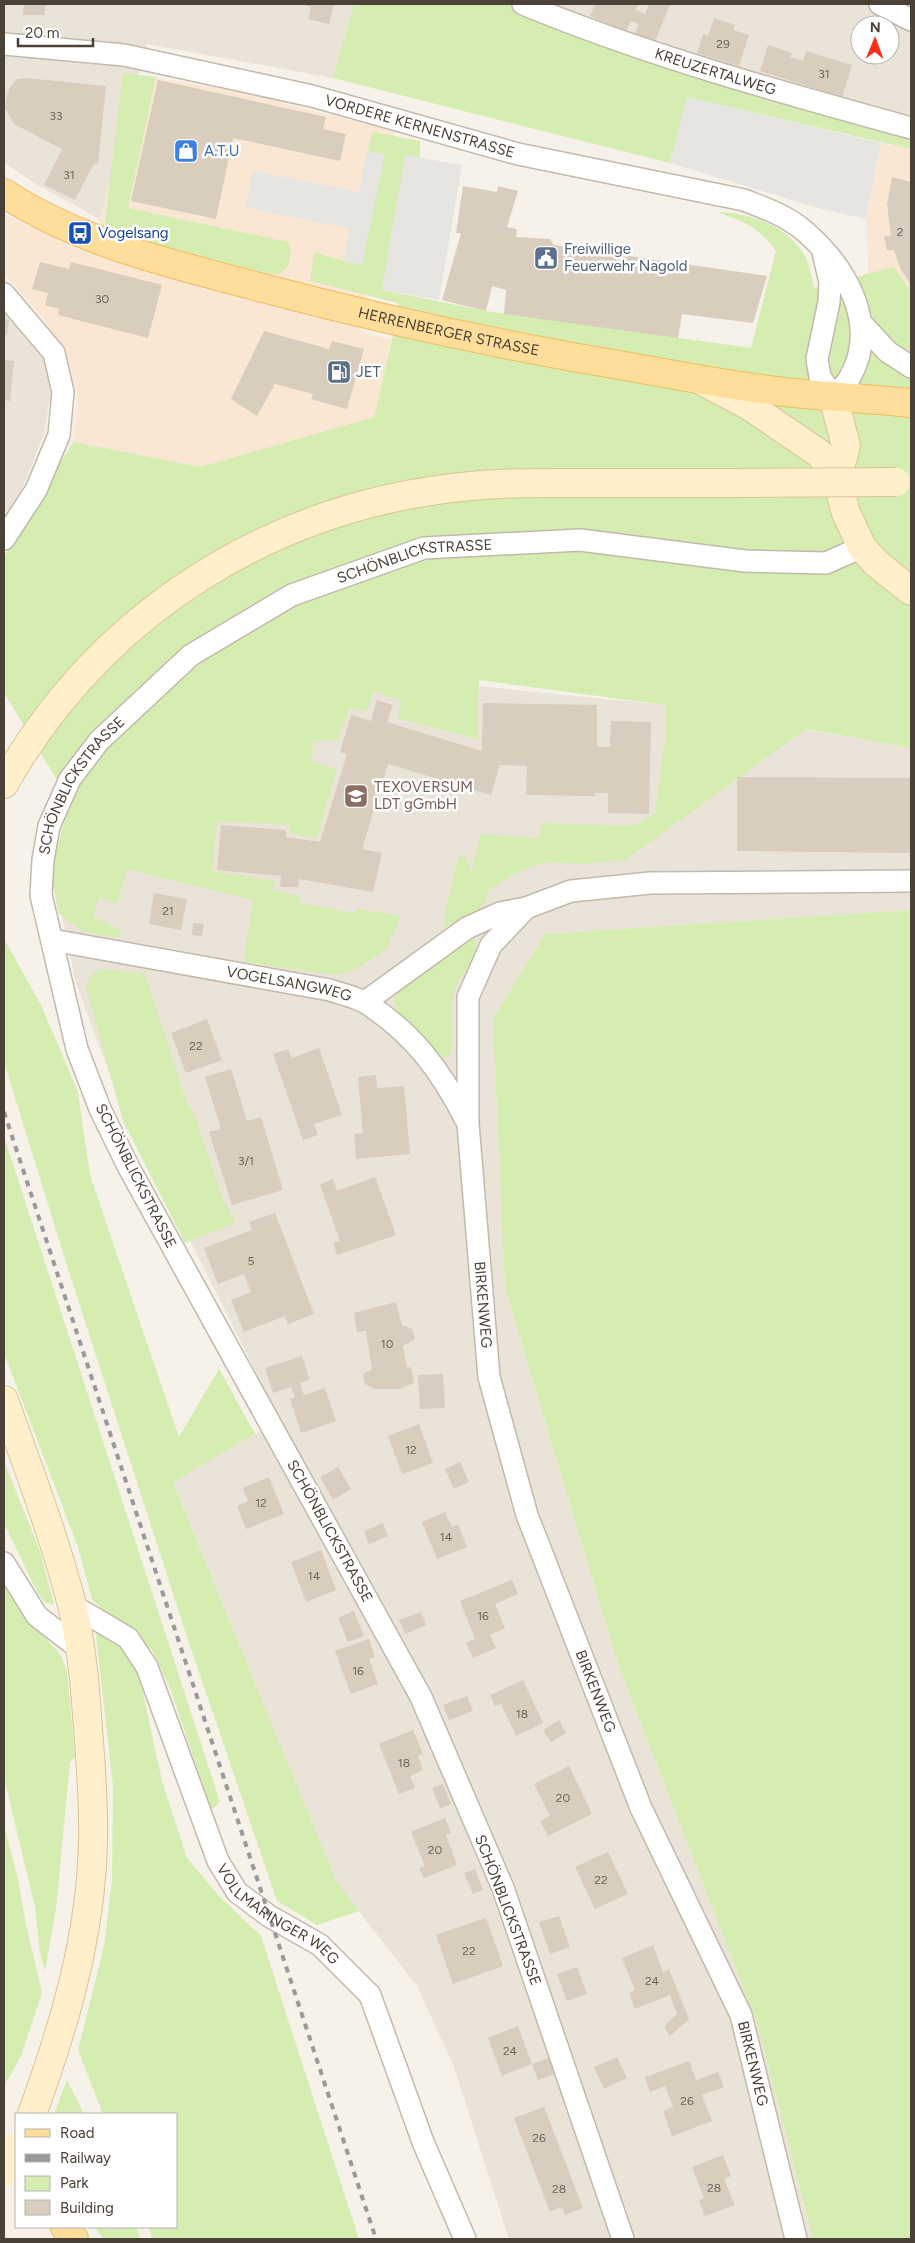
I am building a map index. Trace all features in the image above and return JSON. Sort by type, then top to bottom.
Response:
[{"type":"main road","name":"HERRENBERGER STRASSE","points":[[4,193],[23,206],[80,232],[149,257],[294,296],[478,338],[699,379],[792,393],[911,402]]},
{"type":"main road","points":[[699,379],[750,407],[820,454],[837,479],[846,513],[862,547],[876,563],[911,592]]},
{"type":"main road","points":[[820,454],[822,425],[833,396]]},
{"type":"main road","points":[[833,396],[846,446],[837,479]]},
{"type":"main road","points":[[5,780],[36,731],[71,687],[110,645],[156,607],[202,574],[260,543],[306,524],[385,499],[471,486],[904,482]]},
{"type":"main road","points":[[4,1400],[52,1535],[72,1606],[81,1650],[92,1778],[93,1843],[85,1924],[58,2041],[32,2113]]},
{"type":"main road","points":[[4,2148],[15,2163]]},
{"type":"main road","points":[[4,2173],[15,2149]]},
{"type":"street","name":"KREUZERTALWEG","points":[[523,4],[578,26],[734,79],[911,128]]},
{"type":"street","points":[[880,4],[911,20]]},
{"type":"street","name":"VORDERE KERNENSTRASSE","points":[[4,44],[124,54],[312,96],[518,154],[744,200],[776,212],[801,229],[822,248],[840,269],[854,294],[861,323],[854,365],[848,380],[833,396]]},
{"type":"street","points":[[822,248],[829,288],[817,359],[820,377],[833,396]]},
{"type":"street","points":[[4,294],[54,353],[63,392],[59,435],[36,490],[4,539]]},
{"type":"street","name":"VORDERE KERNENSTRASSE","points":[[861,323],[888,352],[911,367]]},
{"type":"street","name":"SCHÖNBLICKSTRASSE","points":[[623,2239],[503,1888],[421,1697],[129,1168],[100,1108],[77,1049],[41,895],[43,860],[49,826],[70,779],[99,742],[191,655],[292,595],[424,548],[580,540],[745,561],[826,562],[862,547]]},
{"type":"street","points":[[365,1002],[468,928],[500,913],[526,908],[571,891],[650,883],[911,881]]},
{"type":"street","name":"BIRKENWEG","points":[[526,908],[491,945],[468,997],[468,1124],[488,1377],[527,1515],[641,1808],[741,2015],[796,2239]]},
{"type":"street","name":"VOGELSANGWEG","points":[[52,940],[330,990],[365,1002],[416,1042],[447,1083],[468,1124]]},
{"type":"street","points":[[4,1562],[37,1616],[81,1650]]},
{"type":"street","name":"VOLLMARINGER WEG","points":[[72,1606],[128,1638],[147,1667],[218,1861],[237,1892],[269,1916],[320,1945],[370,1996],[423,2142],[465,2239]]},
{"type":"shaded area","points":[[4,4],[354,4],[333,78],[147,44],[100,219],[34,183],[4,162]]},
{"type":"shaded area","points":[[550,4],[911,4],[911,119],[697,61]]},
{"type":"shaded area","points":[[139,75],[231,90],[394,131],[361,332],[392,340],[374,417],[200,467],[73,442],[78,397],[67,354],[41,316],[4,274],[4,214],[72,246],[96,254],[100,219]]},
{"type":"shaded area","points":[[687,97],[881,143],[866,219],[825,210],[670,163]]},
{"type":"shaded area","points":[[881,143],[911,149],[911,334],[869,284],[866,219]]},
{"type":"shaded area","points":[[367,151],[385,155],[362,265],[343,261],[350,229],[245,207],[253,171],[359,192]]},
{"type":"shaded area","points":[[405,155],[462,165],[439,300],[382,290]]},
{"type":"shaded area","points":[[4,305],[45,354],[52,387],[44,434],[17,502],[4,521]]},
{"type":"shaded area","points":[[388,677],[665,705],[911,748],[911,910],[545,934],[493,1019],[505,1288],[618,1664],[757,2023],[813,2239],[509,2239],[453,2064],[417,1986],[336,1882],[173,1481],[280,1420],[118,1097],[76,983],[55,882]]},
{"type":"green space","points":[[354,4],[550,4],[697,61],[911,119],[911,149],[687,97],[670,163],[333,78]]},
{"type":"green space","points":[[123,73],[156,77],[128,208],[288,242],[291,252],[288,267],[278,275],[267,273],[104,231]]},
{"type":"green space","points":[[373,132],[420,141],[420,158],[406,155],[382,290],[486,311],[751,348],[776,251],[764,236],[750,226],[717,212],[743,215],[768,223],[790,237],[806,258],[814,288],[894,267],[911,292],[911,748],[806,729],[625,860],[578,864],[551,862],[534,866],[514,874],[489,890],[486,899],[478,911],[444,927],[446,908],[459,856],[466,858],[471,875],[481,834],[540,838],[541,823],[631,826],[655,814],[666,734],[665,705],[479,680],[477,739],[398,718],[402,701],[374,691],[367,711],[350,708],[337,740],[313,741],[312,762],[337,769],[317,838],[290,833],[289,825],[217,821],[212,871],[275,881],[273,891],[301,896],[299,903],[354,913],[357,909],[401,916],[386,950],[354,970],[335,975],[244,962],[253,900],[127,869],[117,904],[99,898],[93,916],[120,930],[119,937],[85,932],[73,925],[58,912],[51,870],[70,801],[4,693],[4,557],[73,442],[200,467],[374,417],[392,340],[398,303],[310,281],[314,252],[343,261],[384,155],[367,151]]},
{"type":"green space","points":[[911,910],[911,2239],[813,2239],[757,2023],[618,1664],[505,1288],[493,1019],[545,934]]},
{"type":"green space","points":[[4,939],[41,1005],[78,1092],[90,1175],[179,1437],[219,1369],[255,1434],[173,1482],[336,1881],[359,1911],[317,1925],[277,1901],[188,1640],[68,1269],[4,1062]]},
{"type":"green space","points":[[476,939],[475,953],[454,992],[451,1008],[452,1047],[450,1054],[444,1058],[396,1011],[394,997],[399,990],[467,940]]},
{"type":"green space","points":[[102,969],[145,974],[186,1101],[194,1113],[221,1194],[235,1223],[185,1243],[123,1121],[86,986],[91,975]]},
{"type":"green space","points":[[4,1136],[220,1802],[211,1810],[170,1688],[152,1650],[110,1617],[92,1599],[78,1547],[4,1353]]},
{"type":"green space","points":[[4,1461],[40,1551],[54,1604],[46,1603],[38,1594],[4,1523]]},
{"type":"green space","points":[[4,1571],[33,1625],[60,1654],[67,1671],[75,1757],[70,1762],[56,1909],[45,1971],[40,1953],[35,1907],[4,1778]]},
{"type":"green space","points":[[95,1627],[123,1643],[134,1662],[143,1693],[162,1781],[187,1858],[218,1895],[261,1936],[359,2239],[153,2239],[148,2228],[178,2228],[178,2113],[103,2113],[78,2050],[104,1946],[112,1880],[113,1786]]},
{"type":"green space","points":[[4,1825],[18,1879],[25,1920],[42,1993],[21,2056],[4,2087]]},
{"type":"green space","points":[[67,2080],[84,2113],[54,2113]]},
{"type":"green space","points":[[95,2228],[136,2228],[141,2239],[104,2239]]},
{"type":"building","points":[[24,4],[45,4],[45,15],[23,15]]},
{"type":"building","points":[[301,4],[334,4],[329,24],[308,19],[311,7]]},
{"type":"building","points":[[595,4],[638,4],[635,10],[645,14],[649,4],[670,4],[654,44],[634,36],[639,24],[631,21],[626,31],[590,16]]},
{"type":"building","points":[[714,18],[735,25],[733,30],[749,35],[739,66],[697,53],[703,34],[708,36]]},
{"type":"building","points":[[768,45],[792,53],[790,57],[803,61],[806,51],[852,65],[842,97],[760,71]]},
{"type":"building","points":[[26,78],[106,86],[98,163],[93,165],[75,200],[44,185],[62,149],[14,124],[5,108],[10,87],[17,79]]},
{"type":"building","name":"A.T.U","points":[[158,80],[326,117],[323,129],[346,134],[340,161],[233,138],[216,219],[131,201]]},
{"type":"building","points":[[892,177],[911,182],[911,285],[900,268],[894,250],[887,250],[884,236],[891,236],[887,204]]},
{"type":"building","name":"Freiwillige Feuerwehr Nagold","points":[[463,186],[497,192],[498,186],[518,191],[507,227],[517,229],[516,237],[550,239],[554,245],[767,276],[753,323],[682,314],[678,338],[504,314],[506,290],[492,286],[486,311],[442,300],[461,233],[456,233]]},
{"type":"building","points":[[40,262],[69,269],[71,262],[162,285],[148,338],[58,315],[59,309],[45,305],[48,293],[32,289]]},
{"type":"building","points":[[4,319],[9,320],[7,335],[4,334]]},
{"type":"building","points":[[264,331],[329,349],[332,341],[364,349],[347,409],[311,399],[313,394],[275,384],[257,416],[231,399]]},
{"type":"building","points":[[4,360],[14,361],[10,401],[4,400]]},
{"type":"building","name":"TEXOVERSUM LDT gGmbH","points":[[377,700],[393,705],[387,722],[482,751],[483,703],[597,705],[597,747],[610,747],[611,721],[651,722],[649,814],[608,813],[608,793],[595,793],[595,796],[526,795],[527,766],[500,765],[491,795],[388,764],[362,849],[382,853],[373,892],[299,879],[298,887],[280,887],[281,876],[217,870],[221,825],[286,830],[286,837],[320,842],[347,754],[340,752],[351,715],[371,721]]},
{"type":"building","points":[[737,777],[911,778],[911,853],[737,851]]},
{"type":"building","points":[[154,893],[187,899],[181,930],[149,924]]},
{"type":"building","points":[[193,923],[204,924],[202,936],[192,935]]},
{"type":"building","points":[[207,1019],[222,1060],[186,1073],[171,1033]]},
{"type":"building","points":[[319,1048],[342,1115],[314,1124],[318,1135],[303,1140],[273,1054],[288,1049],[292,1058]]},
{"type":"building","points":[[231,1069],[247,1121],[261,1117],[283,1190],[232,1205],[209,1132],[221,1129],[205,1077]]},
{"type":"building","points":[[376,1075],[377,1088],[404,1086],[410,1154],[356,1159],[354,1134],[363,1133],[358,1077]]},
{"type":"building","points":[[375,1177],[396,1235],[337,1255],[333,1243],[340,1241],[320,1184],[333,1179],[337,1191]]},
{"type":"building","points":[[275,1213],[314,1314],[288,1324],[285,1316],[244,1332],[231,1300],[251,1292],[244,1274],[218,1284],[204,1248],[252,1230],[249,1222]]},
{"type":"building","points":[[396,1302],[402,1325],[412,1329],[415,1339],[403,1346],[407,1368],[411,1367],[414,1383],[399,1389],[375,1389],[365,1384],[363,1377],[364,1373],[372,1370],[366,1331],[357,1332],[354,1313]]},
{"type":"building","points":[[302,1356],[310,1380],[300,1383],[304,1395],[325,1388],[336,1421],[301,1433],[290,1399],[295,1397],[291,1387],[273,1393],[265,1368]]},
{"type":"building","points":[[443,1374],[445,1408],[420,1409],[418,1375]]},
{"type":"building","points":[[419,1424],[433,1463],[402,1474],[388,1436]]},
{"type":"building","points":[[460,1462],[469,1482],[454,1489],[445,1469]]},
{"type":"building","points":[[338,1467],[351,1489],[333,1500],[320,1477]]},
{"type":"building","points":[[269,1477],[284,1514],[246,1529],[237,1506],[248,1501],[243,1488]]},
{"type":"building","points":[[445,1512],[452,1527],[458,1524],[467,1547],[437,1559],[422,1522]]},
{"type":"building","points":[[383,1523],[388,1536],[369,1544],[364,1531]]},
{"type":"building","points":[[321,1550],[336,1590],[306,1602],[291,1562]]},
{"type":"building","points":[[512,1580],[518,1594],[495,1604],[505,1628],[490,1635],[496,1648],[473,1658],[466,1643],[475,1639],[460,1601]]},
{"type":"building","points":[[354,1611],[364,1636],[348,1642],[338,1618]]},
{"type":"building","points":[[421,1612],[426,1625],[405,1634],[399,1620]]},
{"type":"building","points":[[369,1639],[375,1657],[369,1659],[378,1684],[351,1694],[335,1651]]},
{"type":"building","points":[[523,1680],[543,1723],[516,1736],[501,1704],[495,1706],[490,1695]]},
{"type":"building","points":[[467,1696],[473,1711],[449,1720],[443,1705]]},
{"type":"building","points":[[559,1720],[566,1733],[551,1742],[543,1730]]},
{"type":"building","points":[[413,1730],[423,1754],[418,1756],[423,1770],[410,1776],[415,1788],[399,1794],[379,1744]]},
{"type":"building","points":[[569,1766],[592,1814],[548,1836],[540,1821],[550,1816],[534,1784]]},
{"type":"building","points":[[443,1784],[451,1804],[440,1808],[432,1788]]},
{"type":"building","points":[[445,1818],[451,1833],[446,1835],[457,1865],[424,1878],[419,1868],[425,1866],[411,1832]]},
{"type":"building","points":[[608,1852],[628,1894],[595,1909],[575,1867]]},
{"type":"building","points":[[475,1869],[483,1890],[473,1894],[464,1873]]},
{"type":"building","points":[[559,1916],[570,1947],[550,1954],[539,1922]]},
{"type":"building","points":[[486,1918],[503,1966],[453,1984],[436,1935]]},
{"type":"building","points":[[653,1945],[663,1972],[669,1969],[689,2019],[670,2036],[664,2026],[677,2014],[670,1995],[635,2009],[629,1993],[635,1990],[622,1958]]},
{"type":"building","points":[[577,1967],[587,1994],[567,2001],[557,1974]]},
{"type":"building","points":[[518,2026],[532,2064],[502,2076],[488,2038]]},
{"type":"building","points":[[552,2057],[558,2073],[538,2080],[532,2064]]},
{"type":"building","points":[[617,2057],[627,2078],[604,2089],[594,2067]]},
{"type":"building","points":[[689,2061],[696,2080],[718,2072],[724,2087],[702,2095],[712,2121],[672,2136],[663,2111],[673,2107],[665,2086],[650,2092],[645,2077]]},
{"type":"building","points":[[544,2107],[583,2208],[565,2215],[562,2207],[550,2212],[514,2118]]},
{"type":"building","points":[[723,2155],[731,2176],[724,2179],[735,2205],[705,2216],[699,2200],[704,2198],[692,2167]]},
{"type":"railway","points":[[4,1112],[376,2239]]},
{"type":"place","name":"A.T.U","points":[[186,151]]},
{"type":"place","name":"Vogelsang","points":[[80,233]]},
{"type":"place","name":"Freiwillige Feuerwehr Nagold","points":[[546,258]]},
{"type":"place","name":"JET","points":[[339,372]]},
{"type":"place","name":"TEXOVERSUM LDT gGmbH","points":[[356,796]]}]
